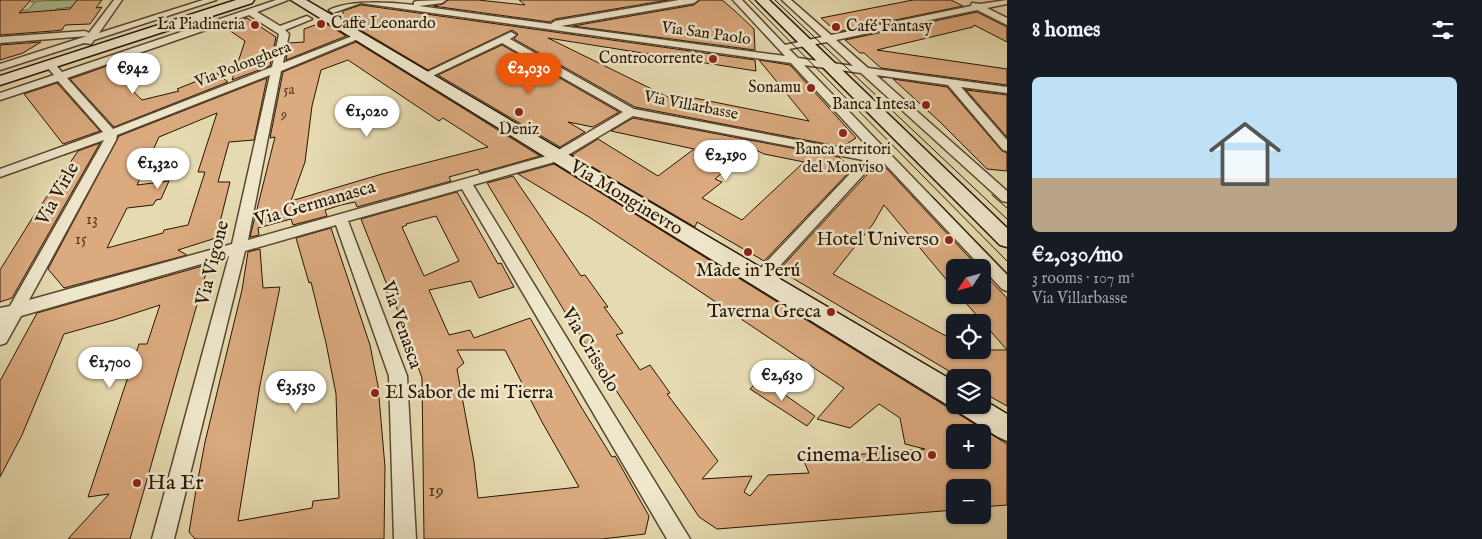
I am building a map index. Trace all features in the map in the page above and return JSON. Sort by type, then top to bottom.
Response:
[{"type":"street","points":[[91,42],[118,0]]},
{"type":"street","points":[[0,82],[50,65],[91,42],[212,0]]},
{"type":"street","points":[[0,67],[91,42],[249,6],[284,0]]},
{"type":"street","name":"Via Monginevro","points":[[297,0],[946,391]]},
{"type":"street","name":"Via San Paolo","points":[[355,0],[1007,90]]},
{"type":"street","name":"Via San Paolo","points":[[401,7],[442,0]]},
{"type":"street","points":[[424,76],[503,39],[536,26],[694,0]]},
{"type":"street","points":[[737,0],[880,157],[1007,285]]},
{"type":"street","points":[[762,0],[1007,240]]},
{"type":"street","points":[[786,0],[1007,198]]},
{"type":"street","points":[[963,0],[1007,22]]},
{"type":"street","name":"Via San Paolo","points":[[333,10],[360,1]]},
{"type":"street","points":[[782,48],[1007,1]]},
{"type":"street","points":[[249,6],[279,29],[307,19]]},
{"type":"street","points":[[0,97],[249,6]]},
{"type":"street","name":"Via Vigone","points":[[163,539],[239,246],[284,34],[279,29]]},
{"type":"street","name":"Via Polonghera","points":[[0,173],[110,134],[358,37]]},
{"type":"street","name":"Via Villarbasse","points":[[503,39],[631,112],[880,157]]},
{"type":"street","points":[[0,40],[91,42]]},
{"type":"street","points":[[50,65],[110,134]]},
{"type":"street","points":[[952,82],[1007,147]]},
{"type":"street","name":"Via Germanasca","points":[[0,314],[556,157],[631,112]]},
{"type":"street","name":"Via Virle","points":[[0,338],[110,140],[110,134]]},
{"type":"street","points":[[760,278],[880,157]]},
{"type":"street","points":[[984,177],[1007,181]]},
{"type":"street","name":"Via Crissolo","points":[[465,183],[680,539]]},
{"type":"street","name":"Via Venasca","points":[[340,218],[398,376],[405,539]]},
{"type":"street","points":[[984,414],[1007,428]]},
{"type":"green space","points":[[77,0],[72,7],[56,9],[37,31],[0,12],[28,10],[35,2],[32,1]]},
{"type":"building","points":[[0,0],[31,0],[19,13],[70,9],[77,0],[102,0],[96,8],[102,7],[90,24],[65,25],[62,30],[0,35]]},
{"type":"building","points":[[448,0],[478,0],[525,5],[519,0],[668,0],[555,19],[550,22],[433,6],[443,4]]},
{"type":"building","points":[[700,0],[722,0],[735,11],[754,29],[755,50],[573,26],[694,5]]},
{"type":"building","points":[[913,0],[951,0],[963,6],[837,32],[821,18]]},
{"type":"building","points":[[361,5],[755,60],[756,71],[548,38],[672,99],[669,93],[809,121],[759,60],[790,65],[856,138],[842,147],[635,107],[514,39],[518,34],[512,30],[428,70],[337,16],[343,14],[343,11]]},
{"type":"building","points":[[977,12],[1007,27],[1007,42],[974,25],[973,27],[877,50],[1007,69],[1007,85],[881,68],[845,40]]},
{"type":"building","points":[[247,18],[276,37],[270,66],[232,80],[245,41],[223,26]]},
{"type":"building","points":[[323,22],[346,36],[286,60],[289,43],[304,42],[304,29]]},
{"type":"building","points":[[41,42],[23,53],[0,60],[0,45]]},
{"type":"building","points":[[356,42],[540,156],[480,173],[478,169],[449,177],[451,181],[357,207],[355,202],[341,205],[325,210],[327,216],[293,225],[291,219],[258,228],[259,235],[250,237],[275,137],[270,138],[283,72]],"holes":[[[348,60],[439,121],[443,118],[488,147],[382,174],[291,201],[305,162],[312,106],[321,70]]]},
{"type":"building","points":[[502,45],[619,112],[593,127],[568,122],[585,132],[560,147],[438,75]]},
{"type":"building","points":[[107,66],[142,100],[179,91],[177,89],[217,73],[228,82],[114,127],[70,79]]},
{"type":"building","points":[[267,78],[254,140],[229,142],[218,182],[230,182],[216,238],[178,250],[187,255],[64,288],[48,269],[119,136]],"holes":[[[217,113],[198,172],[205,172],[188,225],[164,230],[163,233],[107,248],[127,208],[153,205],[156,200],[161,199],[169,181],[137,185],[159,137]]]},
{"type":"building","points":[[893,79],[947,87],[1002,151],[1007,153],[1007,171],[987,169]]},
{"type":"building","points":[[57,83],[100,131],[63,144],[24,94]]},
{"type":"building","points":[[966,90],[1007,95],[1007,137]]},
{"type":"building","points":[[633,118],[839,157],[852,169],[764,261],[697,222],[695,227],[572,155],[598,139],[658,176],[694,149],[611,131]],"holes":[[[752,148],[764,154],[804,162],[742,220],[702,198],[722,182],[715,179]]]},
{"type":"building","points":[[100,143],[12,298],[0,302],[0,270],[33,217],[78,151]]},
{"type":"building","points":[[554,164],[946,406],[946,414],[958,414],[975,424],[946,424],[946,469],[991,469],[991,434],[1007,444],[1007,505],[991,506],[991,479],[946,479],[946,511],[717,529],[699,517],[568,317],[487,183],[513,176],[581,276],[585,275],[608,307],[604,307],[623,333],[616,335],[640,370],[650,365],[670,393],[667,394],[718,461],[702,479],[752,476],[744,492],[750,496],[768,475],[809,473],[803,459],[925,449],[905,444],[900,418],[879,404],[850,428],[817,419],[844,388],[589,217],[518,174]]},
{"type":"building","points":[[875,166],[886,168],[971,259],[946,259],[946,279],[884,205],[873,224],[833,274],[946,336],[946,359],[991,359],[991,350],[1007,350],[1007,406],[991,397],[991,369],[946,369],[779,270]]},
{"type":"building","points":[[457,192],[498,264],[501,263],[514,287],[479,298],[471,281],[429,290],[449,335],[470,330],[474,338],[530,318],[580,405],[612,457],[615,456],[649,516],[645,534],[602,539],[424,539],[422,378],[393,298],[389,299],[386,291],[389,290],[361,219]],"holes":[[[436,216],[459,261],[424,276],[402,227],[406,224]],[[457,350],[505,350],[542,422],[579,487],[478,498],[474,462],[457,369],[464,363]]]},
{"type":"building","points":[[331,228],[370,345],[378,386],[385,467],[384,539],[195,539],[189,532],[196,490],[205,442],[242,290],[248,252],[260,249],[263,288],[280,287],[260,385],[238,521],[312,508],[313,501],[339,498],[336,394],[311,282],[309,283],[296,238]]},
{"type":"building","points":[[208,266],[130,539],[68,539],[109,494],[88,497],[139,344],[147,344],[160,305],[64,334],[22,435],[0,477],[0,381],[37,313]]},
{"type":"building","points":[[991,281],[1007,298],[1007,350],[991,332],[991,314],[976,314],[967,304],[991,304]]},
{"type":"building","points":[[761,378],[815,416],[807,426],[750,389]]},
{"type":"tram line","points":[[749,0],[1007,261]]},
{"type":"tram line","points":[[775,0],[1007,219]]},
{"type":"tram line","points":[[992,195],[1007,208]]},
{"type":"tram line","points":[[932,196],[1007,273]]},
{"type":"place","name":"Caffe Leonardo","points":[[321,24]]},
{"type":"place","name":"La Piadineria","points":[[255,25]]},
{"type":"place","name":"Café Fantasy","points":[[836,27]]},
{"type":"place","name":"Controcorrente","points":[[713,59]]},
{"type":"place","name":"Sonamu","points":[[811,88]]},
{"type":"place","name":"Banca Intesa","points":[[926,105]]},
{"type":"place","name":"Deniz","points":[[519,112]]},
{"type":"place","name":"Banca territori del Monviso","points":[[843,133]]},
{"type":"place","name":"Hotel Universo","points":[[949,240]]},
{"type":"place","name":"Made in Perú","points":[[748,252]]},
{"type":"place","name":"Taverna Greca","points":[[831,312]]},
{"type":"place","name":"El Sabor de mi Tierra","points":[[375,393]]},
{"type":"place","name":"cinema Eliseo","points":[[932,455]]},
{"type":"place","name":"Ha Er","points":[[137,483]]}]
